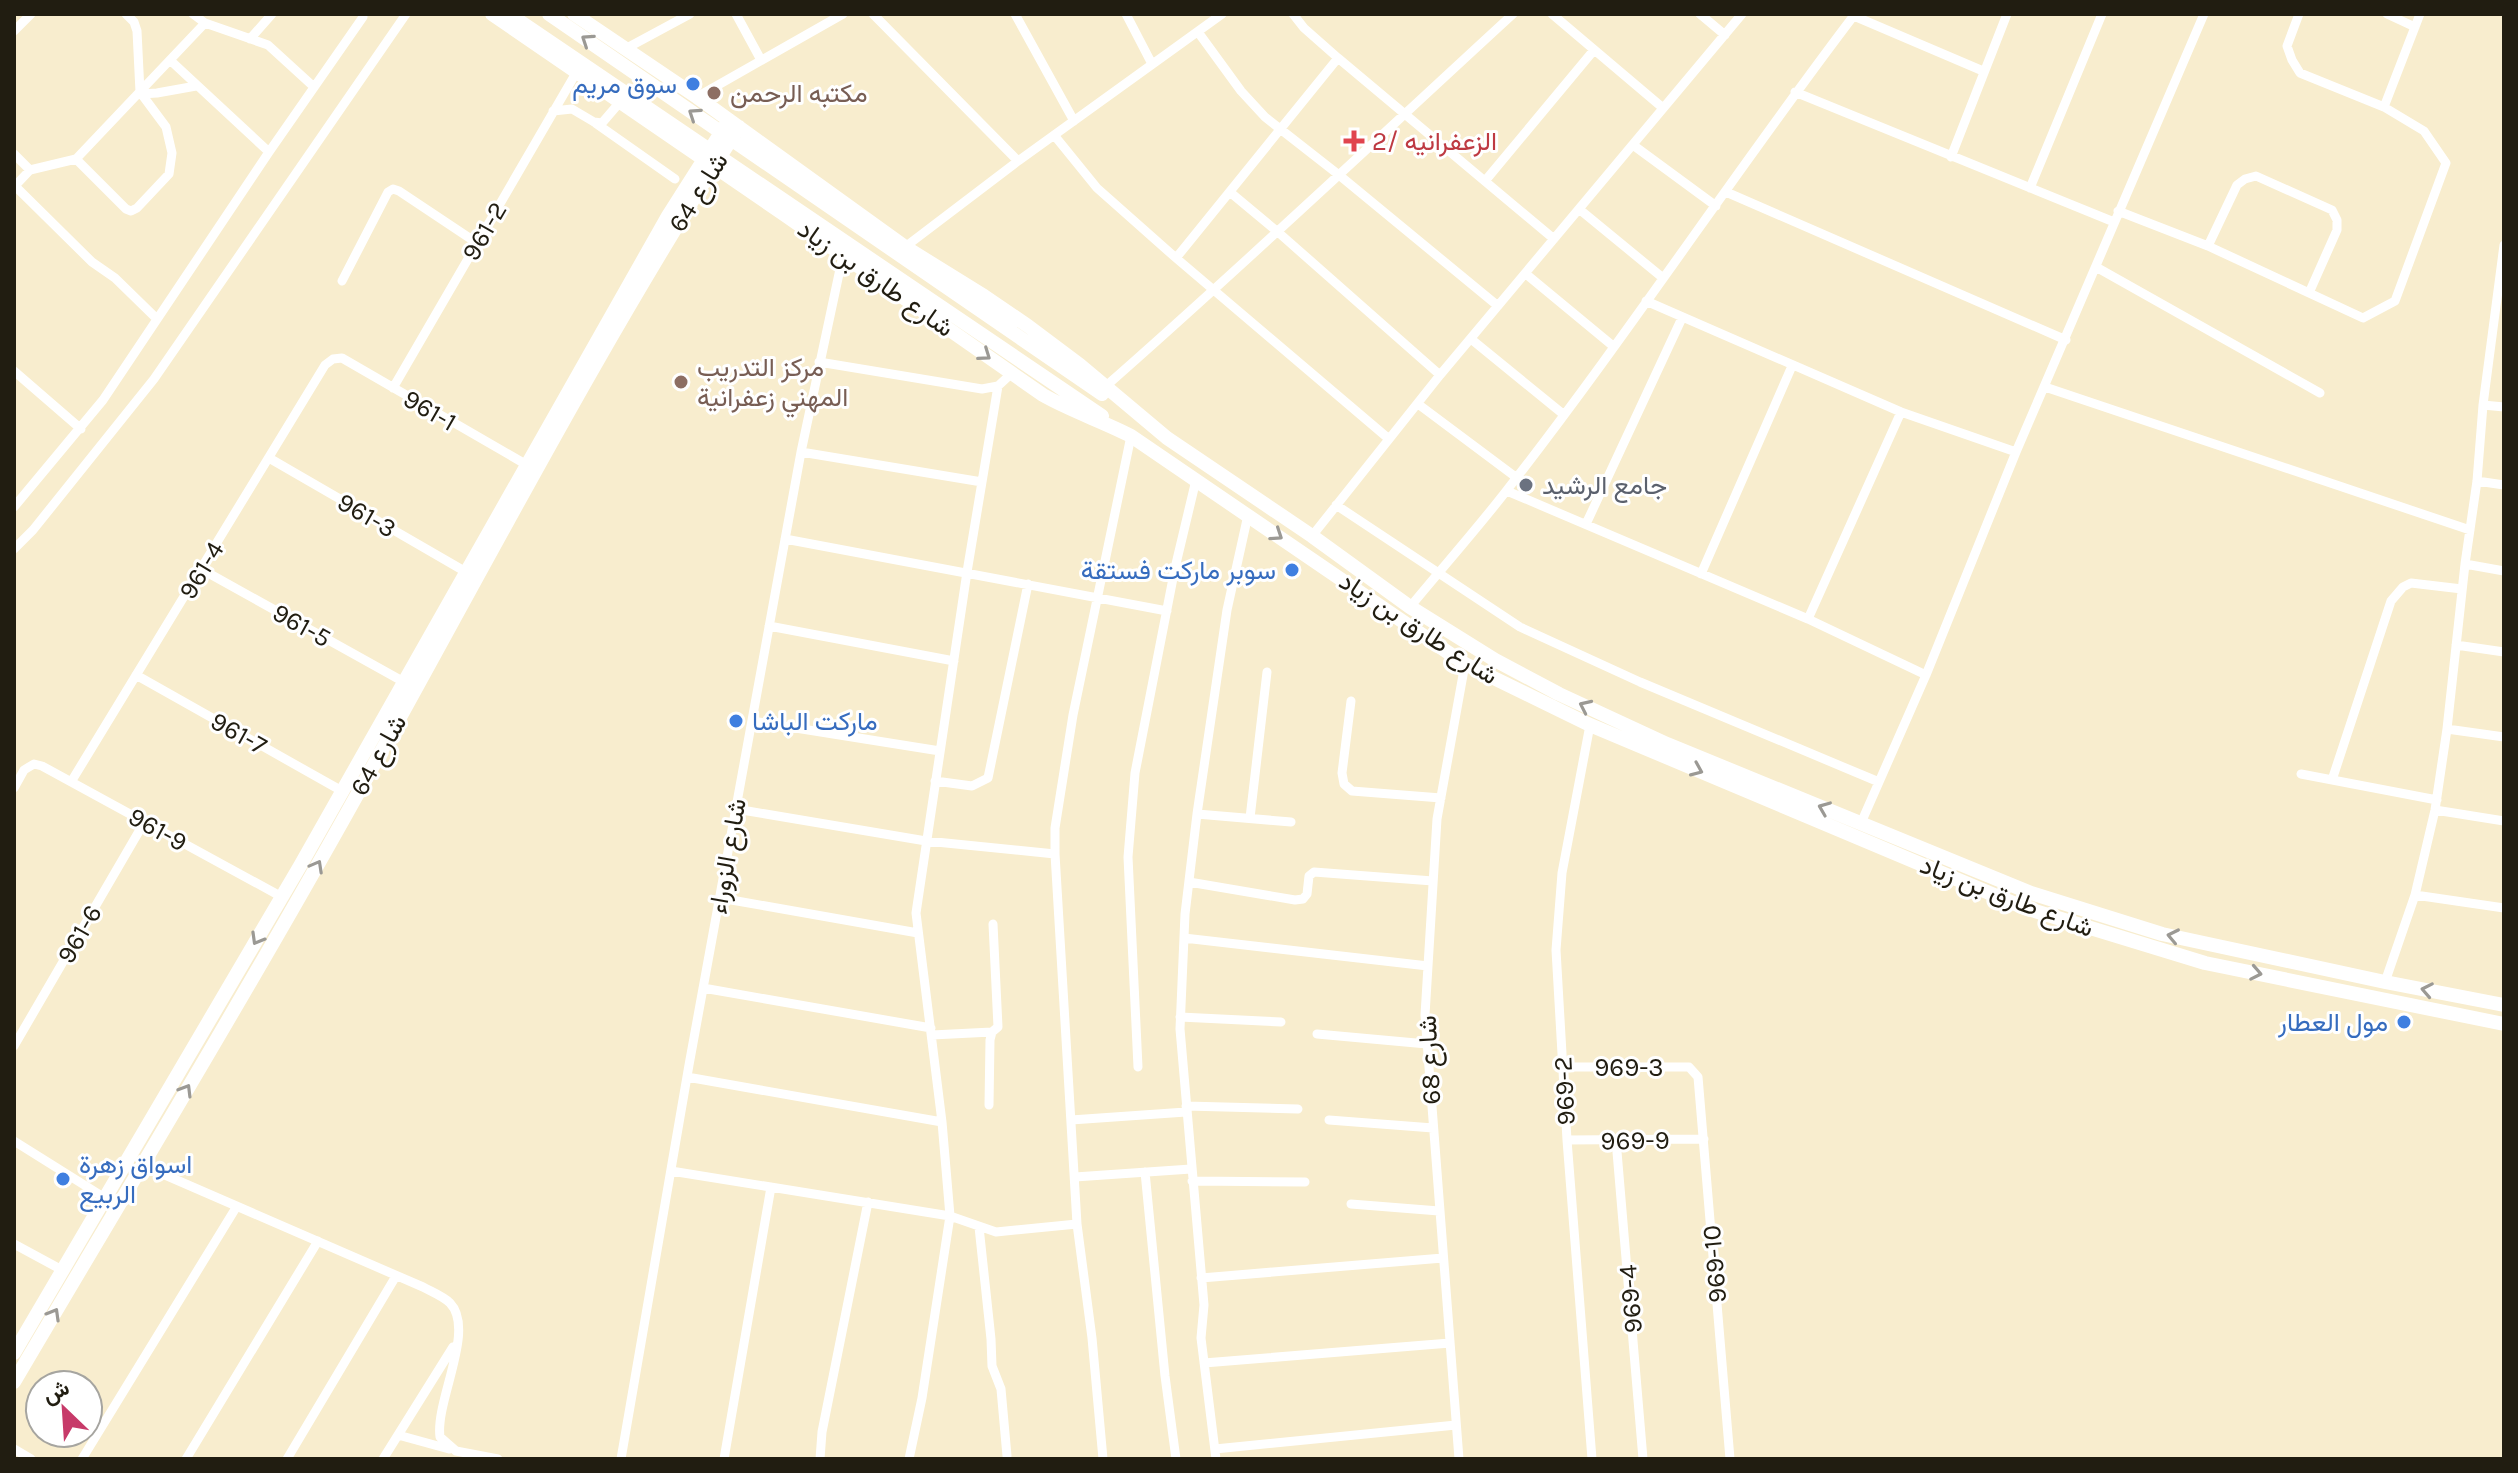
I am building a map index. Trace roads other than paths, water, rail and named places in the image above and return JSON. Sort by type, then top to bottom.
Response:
[{"type":"main road","name":"شارع طارق بن زياد","points":[[492,14],[1043,395],[1073,412],[1131,436],[1465,664],[1590,725],[2025,908],[2205,963],[2504,1024]]},
{"type":"main road","points":[[509,14],[1131,436]]},
{"type":"main road","points":[[549,14],[1167,438]]},
{"type":"main road","name":"شارع طارق بن زياد","points":[[574,14],[697,97],[905,247],[1028,326],[1167,438],[1410,607],[1495,660],[1559,694],[1667,744],[2031,893],[2162,934],[2504,1005]]},
{"type":"main road","name":"شارع 64","points":[[15,1349],[282,897],[668,216],[734,124]]},
{"type":"main road","name":"شارع 64","points":[[14,1382],[313,873],[708,164]]},
{"type":"street","points":[[14,31],[31,14]]},
{"type":"street","points":[[76,159],[131,211],[169,174],[172,153],[166,127],[141,93],[137,31],[126,14]]},
{"type":"street","points":[[193,14],[205,23],[268,45],[314,87]]},
{"type":"street","points":[[250,39],[272,14]]},
{"type":"street","points":[[14,549],[33,530],[154,379],[406,14]]},
{"type":"street","points":[[625,49],[690,14]]},
{"type":"street","points":[[736,14],[761,60]]},
{"type":"street","points":[[697,97],[843,14]]},
{"type":"street","points":[[873,14],[1018,161]]},
{"type":"street","points":[[1015,14],[1074,121]]},
{"type":"street","points":[[1126,14],[1152,64]]},
{"type":"street","points":[[905,247],[1222,14]]},
{"type":"street","points":[[1293,14],[1338,58],[1554,239]]},
{"type":"street","points":[[1106,386],[1212,289],[1279,233],[1513,14]]},
{"type":"street","points":[[1552,14],[1663,108]]},
{"type":"street","points":[[1700,14],[1725,35]]},
{"type":"street","points":[[1312,536],[1440,375],[1742,14]]},
{"type":"street","points":[[1951,157],[2007,14]]},
{"type":"street","points":[[2030,188],[2102,14]]},
{"type":"street","points":[[1861,823],[2204,14]]},
{"type":"street","points":[[2118,211],[2208,246],[2363,318],[2395,301],[2446,163],[2424,131],[2384,107],[2300,73],[2287,46],[2299,14]]},
{"type":"street","points":[[2387,14],[2415,27]]},
{"type":"street","points":[[2384,107],[2420,14]]},
{"type":"street","points":[[1410,607],[1517,478],[1854,15],[1983,71]]},
{"type":"street","points":[[16,502],[81,429],[363,17]]},
{"type":"street","points":[[157,319],[115,278],[92,262],[15,186],[30,170],[76,159],[205,23]]},
{"type":"street","points":[[1198,32],[1241,91],[1265,117],[1498,306]]},
{"type":"street","points":[[1485,181],[1594,50]]},
{"type":"street","points":[[1176,258],[1338,58]]},
{"type":"street","points":[[171,61],[269,152]]},
{"type":"street","name":"961-2","points":[[393,388],[576,73]]},
{"type":"street","points":[[141,93],[196,86]]},
{"type":"street","points":[[1795,92],[2114,222]]},
{"type":"street","points":[[594,122],[602,123],[608,119],[620,102]]},
{"type":"street","points":[[553,111],[572,109],[675,179]]},
{"type":"street","points":[[1054,135],[1097,188],[1389,439]]},
{"type":"street","points":[[1633,145],[1716,206]]},
{"type":"street","points":[[14,154],[30,170]]},
{"type":"street","points":[[2208,246],[2237,185],[2245,179],[2256,176],[2332,210],[2337,220],[2337,230],[2309,293]]},
{"type":"street","points":[[342,281],[388,192],[393,189],[477,243]]},
{"type":"street","points":[[1726,192],[2066,340]]},
{"type":"street","points":[[1231,193],[1440,375]]},
{"type":"street","points":[[1579,209],[1663,278]]},
{"type":"street","points":[[2385,982],[2415,895],[2436,805],[2477,481],[2483,405],[2499,323],[2504,245]]},
{"type":"street","name":"شارع الزوراء","points":[[621,1459],[801,452],[843,255]]},
{"type":"street","points":[[2096,267],[2320,393]]},
{"type":"street","points":[[1526,274],[1613,346]]},
{"type":"street","points":[[1646,301],[1901,412],[2016,452]]},
{"type":"street","points":[[1586,524],[1682,318]]},
{"type":"street","points":[[1471,339],[1563,414]]},
{"type":"street","name":"961-1","points":[[333,359],[342,358],[527,465]]},
{"type":"street","name":"961-4","points":[[71,782],[325,365],[333,359]]},
{"type":"street","points":[[819,362],[982,389],[998,386],[1012,373]]},
{"type":"street","points":[[1701,574],[1792,366]]},
{"type":"street","points":[[14,371],[81,429]]},
{"type":"street","points":[[909,1459],[922,1398],[950,1216],[932,1031],[916,913],[998,386]]},
{"type":"street","points":[[2045,387],[2470,530]]},
{"type":"street","points":[[1418,404],[1517,478]]},
{"type":"street","points":[[2483,405],[2504,407]]},
{"type":"street","points":[[1808,619],[1901,412]]},
{"type":"street","points":[[1103,1459],[1077,1224],[1055,828],[1073,715],[1131,436]]},
{"type":"street","points":[[801,452],[982,482]]},
{"type":"street","name":"961-3","points":[[269,458],[466,572]]},
{"type":"street","points":[[1138,1067],[1128,857],[1135,773],[1196,480]]},
{"type":"street","points":[[2477,481],[2504,485]]},
{"type":"street","points":[[1507,491],[1808,619],[1926,675]]},
{"type":"street","points":[[1336,505],[1520,627],[1640,682],[1879,782]]},
{"type":"street","points":[[1248,515],[1227,610],[1197,814],[1184,938],[1180,1017],[1204,1305],[1201,1338],[1216,1454],[1456,1425]]},
{"type":"street","points":[[785,539],[1167,611]]},
{"type":"street","points":[[2465,564],[2504,571]]},
{"type":"street","name":"961-5","points":[[201,569],[404,682]]},
{"type":"street","points":[[2332,780],[2391,601],[2411,583],[2462,589]]},
{"type":"street","points":[[935,781],[972,786],[988,778],[1028,584]]},
{"type":"street","points":[[769,626],[954,661]]},
{"type":"street","points":[[2456,645],[2504,652]]},
{"type":"street","name":"شارع 68","points":[[1459,1459],[1425,1015],[1437,819],[1465,664]]},
{"type":"street","points":[[1250,818],[1267,672]]},
{"type":"street","name":"961-7","points":[[136,675],[342,791]]},
{"type":"street","points":[[1351,701],[1342,773],[1344,784],[1352,791],[1441,798]]},
{"type":"street","points":[[752,721],[940,751]]},
{"type":"street","name":"969-2","points":[[1590,725],[1562,873],[1556,950],[1567,1140],[1592,1459]]},
{"type":"street","points":[[2447,729],[2504,737]]},
{"type":"street","name":"961-9","points":[[14,788],[24,770],[34,764],[42,766],[282,897]]},
{"type":"street","points":[[2301,774],[2504,821]]},
{"type":"street","points":[[736,809],[926,841],[1055,854]]},
{"type":"street","points":[[1197,814],[1291,822]]},
{"type":"street","name":"961-6","points":[[14,1046],[145,821]]},
{"type":"street","points":[[1189,882],[1295,900],[1303,899],[1307,894],[1309,876],[1314,872],[1433,881]]},
{"type":"street","points":[[2415,895],[2504,908]]},
{"type":"street","points":[[720,898],[918,933]]},
{"type":"street","points":[[989,1105],[990,1040],[992,1032],[998,1027],[993,924]]},
{"type":"street","points":[[1184,938],[1428,966]]},
{"type":"street","points":[[703,988],[932,1031],[992,1032]]},
{"type":"street","points":[[1180,1017],[1281,1022]]},
{"type":"street","points":[[1317,1034],[1427,1044]]},
{"type":"street","name":"969-3","points":[[1563,1067],[1689,1067],[1694,1071]]},
{"type":"street","name":"969-10","points":[[1694,1071],[1698,1077],[1704,1139],[1730,1459]]},
{"type":"street","points":[[687,1077],[942,1122]]},
{"type":"street","points":[[1071,1120],[1186,1109],[1298,1109]]},
{"type":"street","points":[[1329,1120],[1433,1128]]},
{"type":"street","name":"969-9","points":[[1567,1140],[1704,1139]]},
{"type":"street","name":"969-4","points":[[1616,1140],[1643,1459]]},
{"type":"street","points":[[14,1141],[105,1198]]},
{"type":"street","points":[[142,1165],[449,1302],[457,1318],[458,1338],[439,1418],[440,1437],[456,1451]]},
{"type":"street","points":[[1075,1177],[1191,1169]]},
{"type":"street","points":[[671,1171],[950,1216],[996,1232],[1077,1224]]},
{"type":"street","points":[[1145,1172],[1158,1315],[1176,1459]]},
{"type":"street","points":[[1192,1181],[1305,1182]]},
{"type":"street","points":[[724,1459],[771,1187]]},
{"type":"street","points":[[820,1459],[822,1432],[868,1202]]},
{"type":"street","points":[[1351,1204],[1439,1211]]},
{"type":"street","points":[[82,1459],[237,1206]]},
{"type":"street","points":[[979,1227],[992,1366],[1001,1389],[1007,1456]]},
{"type":"street","points":[[186,1459],[318,1241]]},
{"type":"street","points":[[14,1244],[62,1270]]},
{"type":"street","points":[[1201,1278],[1443,1258]]},
{"type":"street","points":[[287,1459],[396,1276]]},
{"type":"street","points":[[383,1459],[458,1338]]},
{"type":"street","points":[[1204,1363],[1450,1343]]},
{"type":"street","points":[[398,1435],[470,1456],[498,1459]]},
{"type":"street","points":[[14,1449],[31,1459]]},
{"type":"place","name":"سوق مريم","points":[[693,84]]},
{"type":"place","name":"مكتبه الرحمن","points":[[714,93]]},
{"type":"place","name":"الزعفرانيه /2","points":[[1354,141]]},
{"type":"place","name":"مركز التدريب المهني زعفرانية","points":[[681,382]]},
{"type":"place","name":"جامع الرشيد","points":[[1526,485]]},
{"type":"place","name":"سوبر ماركت فستقة","points":[[1292,570]]},
{"type":"place","name":"ماركت الباشا","points":[[736,721]]},
{"type":"place","name":"مول العطار","points":[[2404,1022]]},
{"type":"place","name":"اسواق زهرة الربيع","points":[[63,1179]]}]
